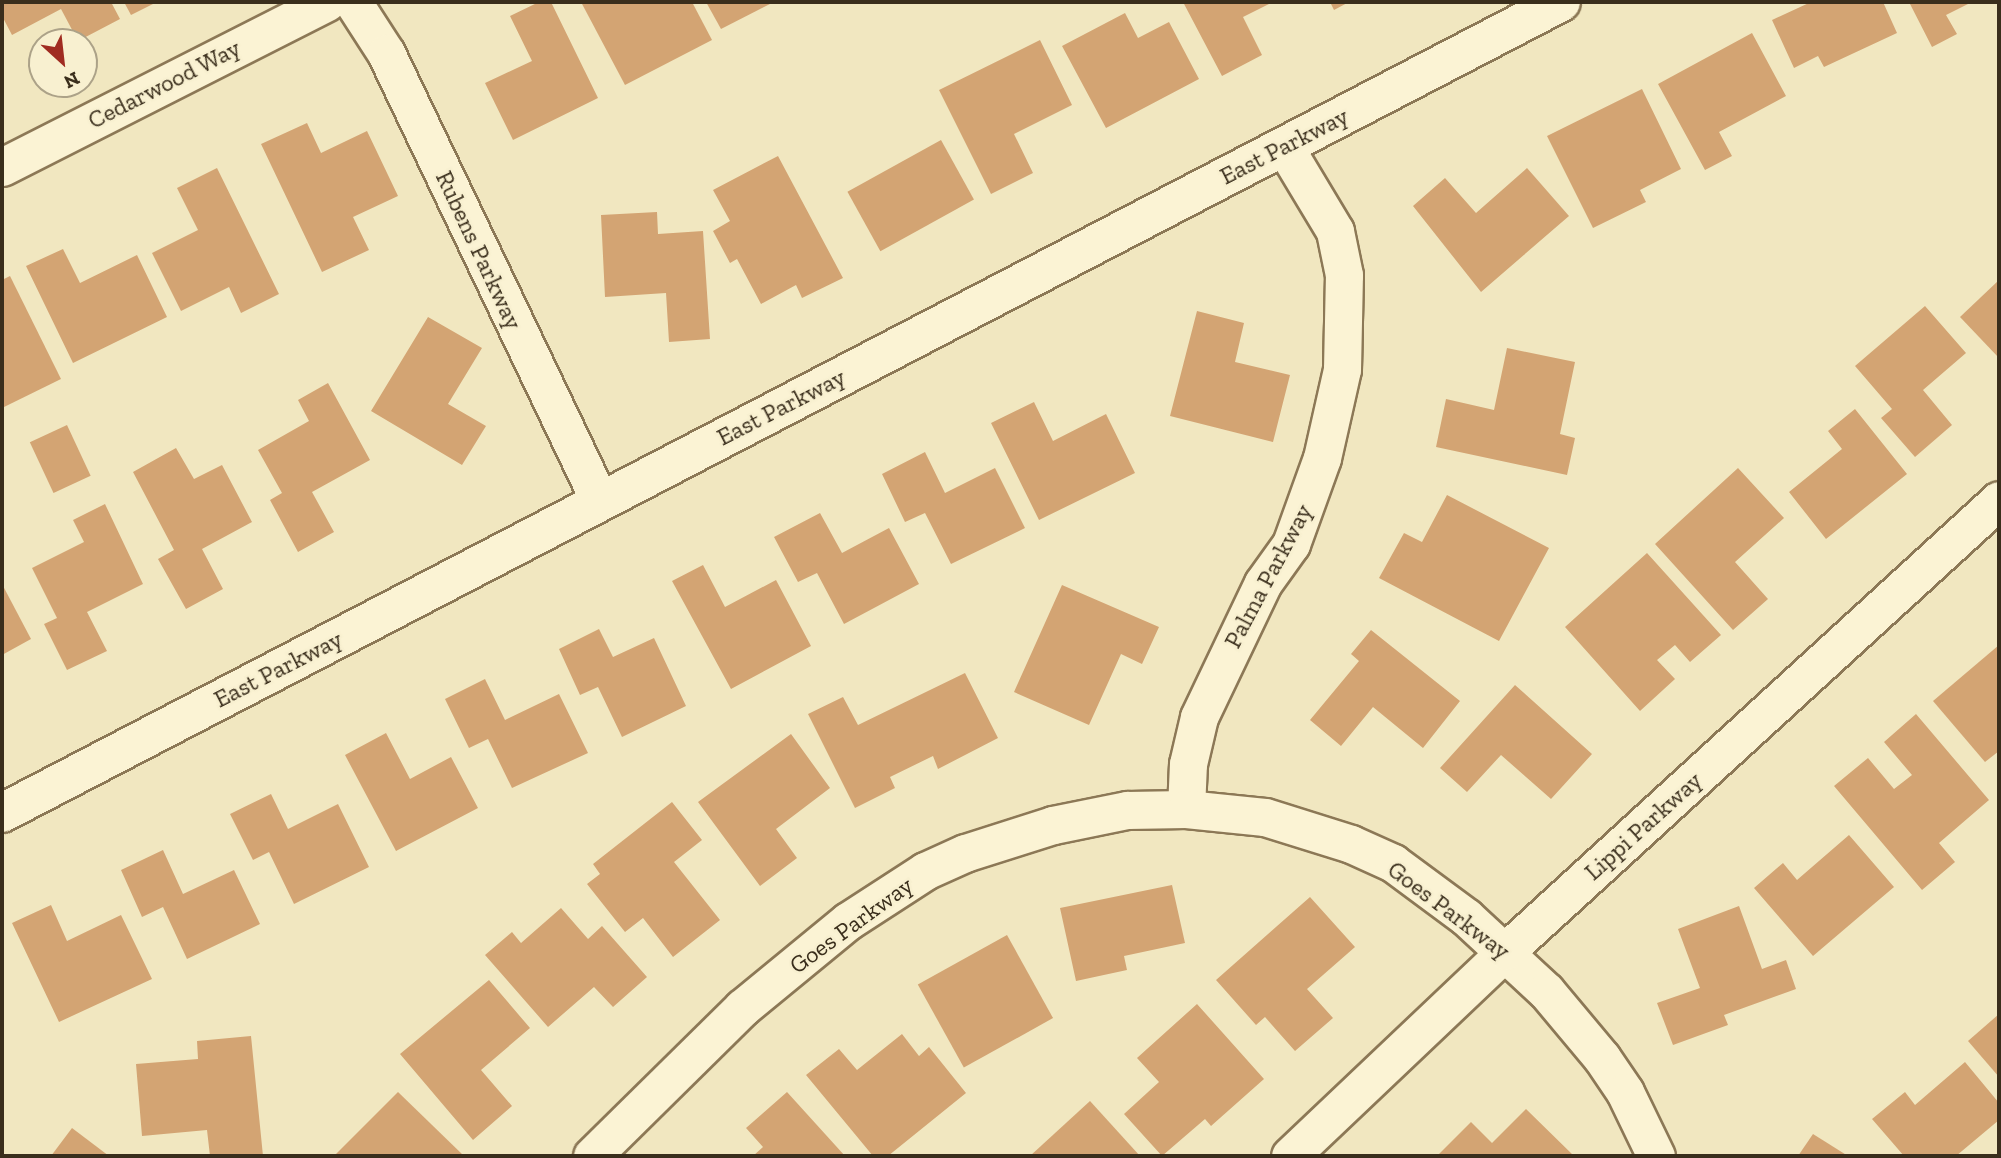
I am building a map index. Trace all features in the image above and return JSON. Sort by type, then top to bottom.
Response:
[{"type":"street","name":"Cedarwood Way","points":[[2,167],[327,2]]},
{"type":"street","name":"Rubens Parkway","points":[[353,2],[386,54],[600,502]]},
{"type":"street","name":"East Parkway","points":[[2,813],[1561,2]]},
{"type":"street","name":"Palma Parkway","points":[[1186,809],[1188,764],[1199,717],[1263,583],[1291,544],[1322,458],[1342,369],[1344,275],[1335,231],[1284,146]]},
{"type":"street","name":"Lippi Parkway","points":[[1290,1156],[1506,951],[1999,500]]},
{"type":"street","name":"Goes Parkway","points":[[592,1156],[742,1008],[848,921],[925,871],[965,853],[1053,825],[1127,810],[1186,809],[1265,817],[1351,844],[1392,863],[1506,951],[1602,1058],[1625,1092],[1656,1156]]},
{"type":"building","points":[[2,2],[111,2],[120,19],[98,31],[98,28],[71,28],[61,9],[12,35],[2,16]]},
{"type":"building","points":[[124,2],[157,2],[131,15]]},
{"type":"building","points":[[539,2],[551,2],[598,98],[513,140],[485,83],[532,61],[510,16]]},
{"type":"building","points":[[581,2],[692,2],[712,40],[625,85]]},
{"type":"building","points":[[706,2],[774,2],[721,29]]},
{"type":"building","points":[[1183,2],[1273,2],[1243,17],[1262,55],[1222,76]]},
{"type":"building","points":[[1330,2],[1349,2],[1334,10]]},
{"type":"building","points":[[1811,2],[1883,2],[1897,33],[1824,67],[1818,56],[1794,68],[1772,20]]},
{"type":"building","points":[[1909,2],[1972,2],[1946,15],[1957,34],[1932,47]]},
{"type":"building","points":[[1125,13],[1138,38],[1169,22],[1199,79],[1106,128],[1062,46]]},
{"type":"building","points":[[1752,33],[1786,96],[1719,132],[1732,156],[1705,170],[1658,84]]},
{"type":"building","points":[[1040,40],[1072,105],[1014,134],[1033,173],[991,194],[939,90]]},
{"type":"building","points":[[1642,89],[1681,169],[1640,190],[1646,202],[1593,228],[1547,136]]},
{"type":"building","points":[[307,123],[321,153],[367,131],[398,196],[353,217],[369,250],[322,272],[261,144]]},
{"type":"building","points":[[941,140],[974,199],[880,251],[847,192]]},
{"type":"building","points":[[778,156],[843,278],[802,298],[796,285],[761,304],[737,259],[730,263],[713,231],[730,221],[713,190]]},
{"type":"building","points":[[217,168],[279,294],[241,313],[229,287],[181,311],[152,253],[198,230],[177,188]]},
{"type":"building","points":[[1527,168],[1569,216],[1481,292],[1413,206],[1445,178],[1476,213]]},
{"type":"building","points":[[657,212],[658,234],[703,231],[710,339],[669,342],[666,293],[605,297],[601,215]]},
{"type":"building","points":[[63,249],[80,283],[137,255],[167,317],[73,363],[26,266]]},
{"type":"building","points":[[10,276],[61,379],[2,408],[2,280]]},
{"type":"building","points":[[1999,280],[1999,358],[1960,317]]},
{"type":"building","points":[[1925,306],[1966,353],[1923,390],[1952,425],[1915,457],[1881,418],[1892,409],[1855,366]]},
{"type":"building","points":[[1197,311],[1244,323],[1235,362],[1290,375],[1273,442],[1170,416]]},
{"type":"building","points":[[428,317],[482,348],[448,404],[486,426],[462,465],[371,411]]},
{"type":"building","points":[[1507,348],[1575,362],[1560,434],[1575,438],[1567,475],[1436,447],[1446,399],[1494,410]]},
{"type":"building","points":[[328,383],[370,460],[312,492],[334,532],[298,552],[270,500],[282,493],[258,450],[309,421],[298,400]]},
{"type":"building","points":[[1034,402],[1053,441],[1106,414],[1135,473],[1039,520],[991,423]]},
{"type":"building","points":[[1855,409],[1907,474],[1826,539],[1789,492],[1842,449],[1828,431]]},
{"type":"building","points":[[67,425],[91,476],[54,493],[30,442]]},
{"type":"building","points":[[176,448],[194,479],[222,465],[252,522],[202,549],[223,589],[186,609],[158,559],[174,550],[133,472]]},
{"type":"building","points":[[925,452],[945,493],[995,468],[1025,528],[951,564],[925,513],[905,522],[882,474]]},
{"type":"building","points":[[1738,468],[1784,518],[1735,562],[1768,599],[1733,630],[1655,544]]},
{"type":"building","points":[[1447,495],[1549,548],[1499,641],[1379,578],[1404,533],[1422,542]]},
{"type":"building","points":[[105,504],[143,584],[87,612],[107,651],[67,670],[44,624],[57,618],[32,568],[84,542],[73,520]]},
{"type":"building","points":[[820,513],[842,553],[889,528],[919,584],[844,624],[817,573],[798,582],[774,537]]},
{"type":"building","points":[[1647,553],[1721,635],[1690,662],[1675,645],[1657,660],[1675,679],[1640,711],[1565,627]]},
{"type":"building","points":[[703,565],[725,607],[776,580],[811,646],[731,689],[672,581]]},
{"type":"building","points":[[2,584],[31,639],[2,655]]},
{"type":"building","points":[[1062,585],[1159,627],[1142,664],[1121,654],[1089,725],[1014,692]]},
{"type":"building","points":[[599,629],[613,657],[654,638],[686,706],[622,737],[598,687],[580,695],[559,649]]},
{"type":"building","points":[[1371,630],[1460,701],[1423,748],[1373,707],[1341,746],[1310,720],[1359,661],[1351,654]]},
{"type":"building","points":[[1999,645],[1999,751],[1985,762],[1933,701]]},
{"type":"building","points":[[965,673],[998,738],[938,769],[933,756],[890,777],[895,788],[855,808],[808,714],[843,697],[858,725]]},
{"type":"building","points":[[485,679],[505,720],[559,694],[588,753],[512,788],[488,739],[469,748],[445,699]]},
{"type":"building","points":[[1515,685],[1592,754],[1551,799],[1501,755],[1467,792],[1440,768]]},
{"type":"building","points":[[1916,714],[1989,800],[1939,843],[1955,862],[1922,890],[1834,786],[1868,758],[1894,789],[1912,775],[1884,742]]},
{"type":"building","points":[[386,733],[410,779],[451,757],[478,808],[396,851],[345,755]]},
{"type":"building","points":[[791,734],[830,788],[776,829],[797,858],[760,886],[698,802]]},
{"type":"building","points":[[271,794],[288,829],[338,804],[369,867],[294,904],[269,852],[253,860],[230,814]]},
{"type":"building","points":[[672,802],[702,840],[674,862],[720,920],[673,957],[643,918],[625,932],[587,884],[600,874],[593,864]]},
{"type":"building","points":[[1849,835],[1894,887],[1813,956],[1754,888],[1783,863],[1797,880]]},
{"type":"building","points":[[163,850],[183,894],[234,870],[260,924],[187,959],[163,907],[142,917],[121,870]]},
{"type":"building","points":[[1172,885],[1185,943],[1124,956],[1127,970],[1076,981],[1060,908]]},
{"type":"building","points":[[1310,897],[1355,947],[1307,989],[1333,1018],[1295,1051],[1265,1017],[1256,1025],[1216,980]]},
{"type":"building","points":[[51,905],[67,941],[121,915],[152,979],[59,1022],[12,923]]},
{"type":"building","points":[[1739,906],[1762,969],[1786,960],[1796,989],[1724,1015],[1728,1025],[1673,1045],[1657,1003],[1700,988],[1678,929]]},
{"type":"building","points":[[561,908],[588,939],[602,926],[647,977],[613,1007],[594,987],[548,1027],[485,955],[512,932],[521,943]]},
{"type":"building","points":[[1007,935],[1053,1018],[964,1068],[918,984]]},
{"type":"building","points":[[489,980],[530,1028],[481,1070],[512,1106],[473,1140],[400,1054]]},
{"type":"building","points":[[1197,1004],[1264,1079],[1211,1126],[1205,1119],[1162,1156],[1124,1114],[1159,1082],[1137,1058]]},
{"type":"building","points":[[1999,1014],[1999,1077],[1968,1041]]},
{"type":"building","points":[[902,1034],[919,1056],[929,1047],[966,1093],[888,1156],[873,1156],[806,1075],[839,1049],[857,1070]]},
{"type":"building","points":[[251,1036],[263,1156],[210,1156],[207,1130],[142,1136],[136,1064],[198,1059],[197,1041]]},
{"type":"building","points":[[1965,1062],[1999,1103],[1999,1120],[1956,1156],[1904,1156],[1872,1119],[1905,1092],[1915,1105]]},
{"type":"building","points":[[398,1092],[464,1156],[334,1156]]},
{"type":"building","points":[[787,1092],[845,1156],[753,1156],[763,1147],[746,1128]]},
{"type":"building","points":[[1090,1101],[1140,1156],[1030,1156]]},
{"type":"building","points":[[1526,1109],[1574,1156],[1437,1156],[1471,1122],[1492,1143]]},
{"type":"building","points":[[72,1128],[109,1156],[51,1156]]},
{"type":"building","points":[[1813,1134],[1848,1156],[1798,1156]]}]
